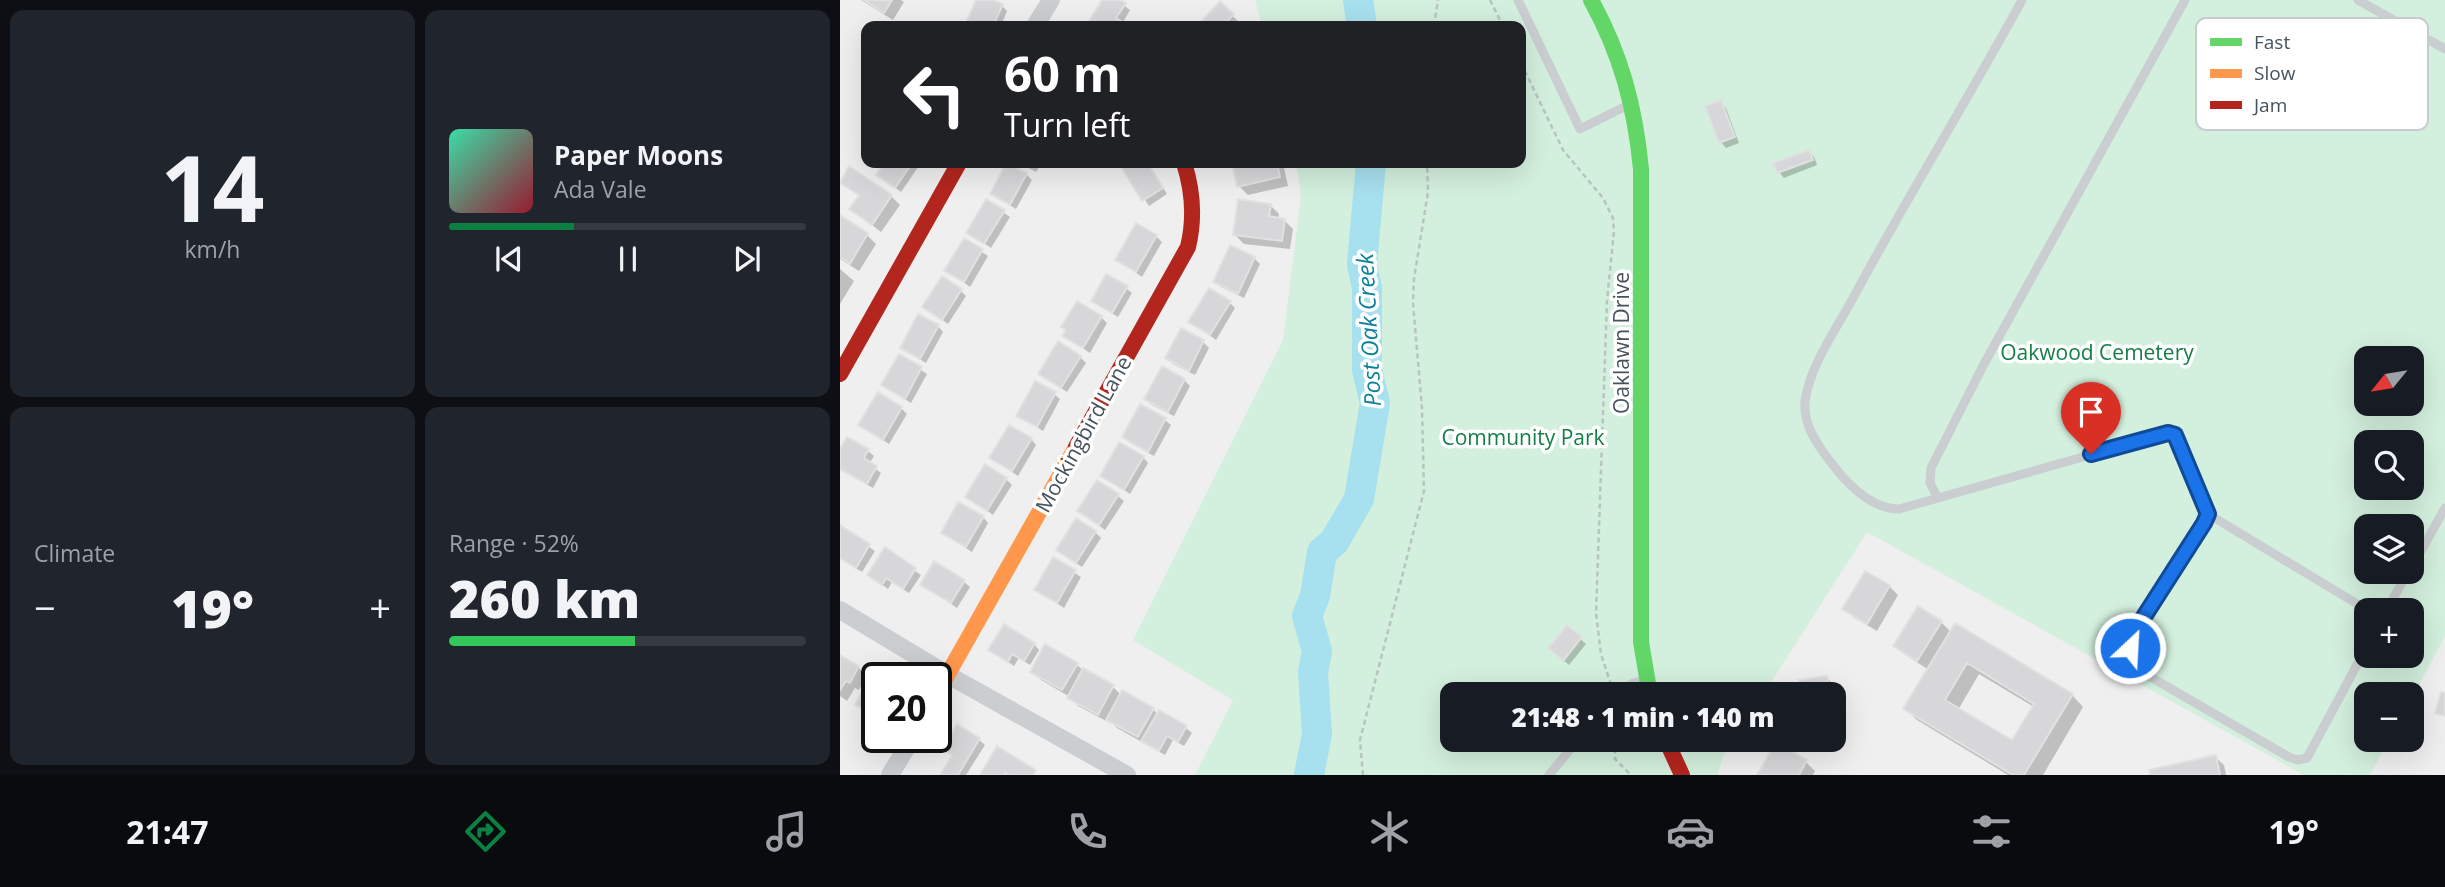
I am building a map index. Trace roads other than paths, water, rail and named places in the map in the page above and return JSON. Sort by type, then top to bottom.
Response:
[{"type":"street","points":[[1038,21],[1051,0]]},
{"type":"street","name":"Oaklawn Drive","points":[[1591,0],[1615,44],[1638,125],[1642,195],[1641,642],[1647,682]]},
{"type":"street","points":[[840,373],[956,168]]},
{"type":"street","name":"Mockingbird Lane","points":[[952,668],[1188,247],[1192,232],[1193,200],[1185,168]]},
{"type":"street","points":[[840,610],[926,662]]},
{"type":"street","points":[[952,677],[1127,775]]},
{"type":"street","points":[[1671,752],[1682,775]]},
{"type":"street","points":[[890,775],[903,753]]},
{"type":"lane","points":[[1518,0],[1580,129],[1633,103]]},
{"type":"lane","points":[[2022,0],[1875,257],[1813,373],[1805,402],[1808,425],[1821,449],[1843,478],[1862,496],[1888,509],[1899,509],[2168,433],[2175,435],[2208,514],[2354,602]]},
{"type":"lane","points":[[1938,498],[1930,483],[1931,468],[1997,340],[2185,0]]},
{"type":"lane","points":[[2358,0],[2390,18]]},
{"type":"lane","points":[[2428,39],[2445,49]]},
{"type":"lane","points":[[2424,546],[2445,508]]},
{"type":"lane","points":[[2208,514],[2130,641],[2132,662],[2140,671],[2298,760],[2307,758],[2355,668]]},
{"type":"lane","points":[[1549,775],[1568,752]]},
{"type":"waterway","name":"Post Oak Creek","points":[[1358,0],[1361,21]]},
{"type":"waterway","name":"Post Oak Creek","points":[[1309,775],[1317,734],[1313,672],[1317,651],[1307,616],[1315,596],[1322,552],[1334,542],[1359,499],[1375,403],[1367,370],[1367,288],[1362,264],[1371,168]]},
{"type":"park label","name":"Oakwood Cemetery","points":[[2097,352]]},
{"type":"park label","name":"Community Park","points":[[1523,437]]}]
